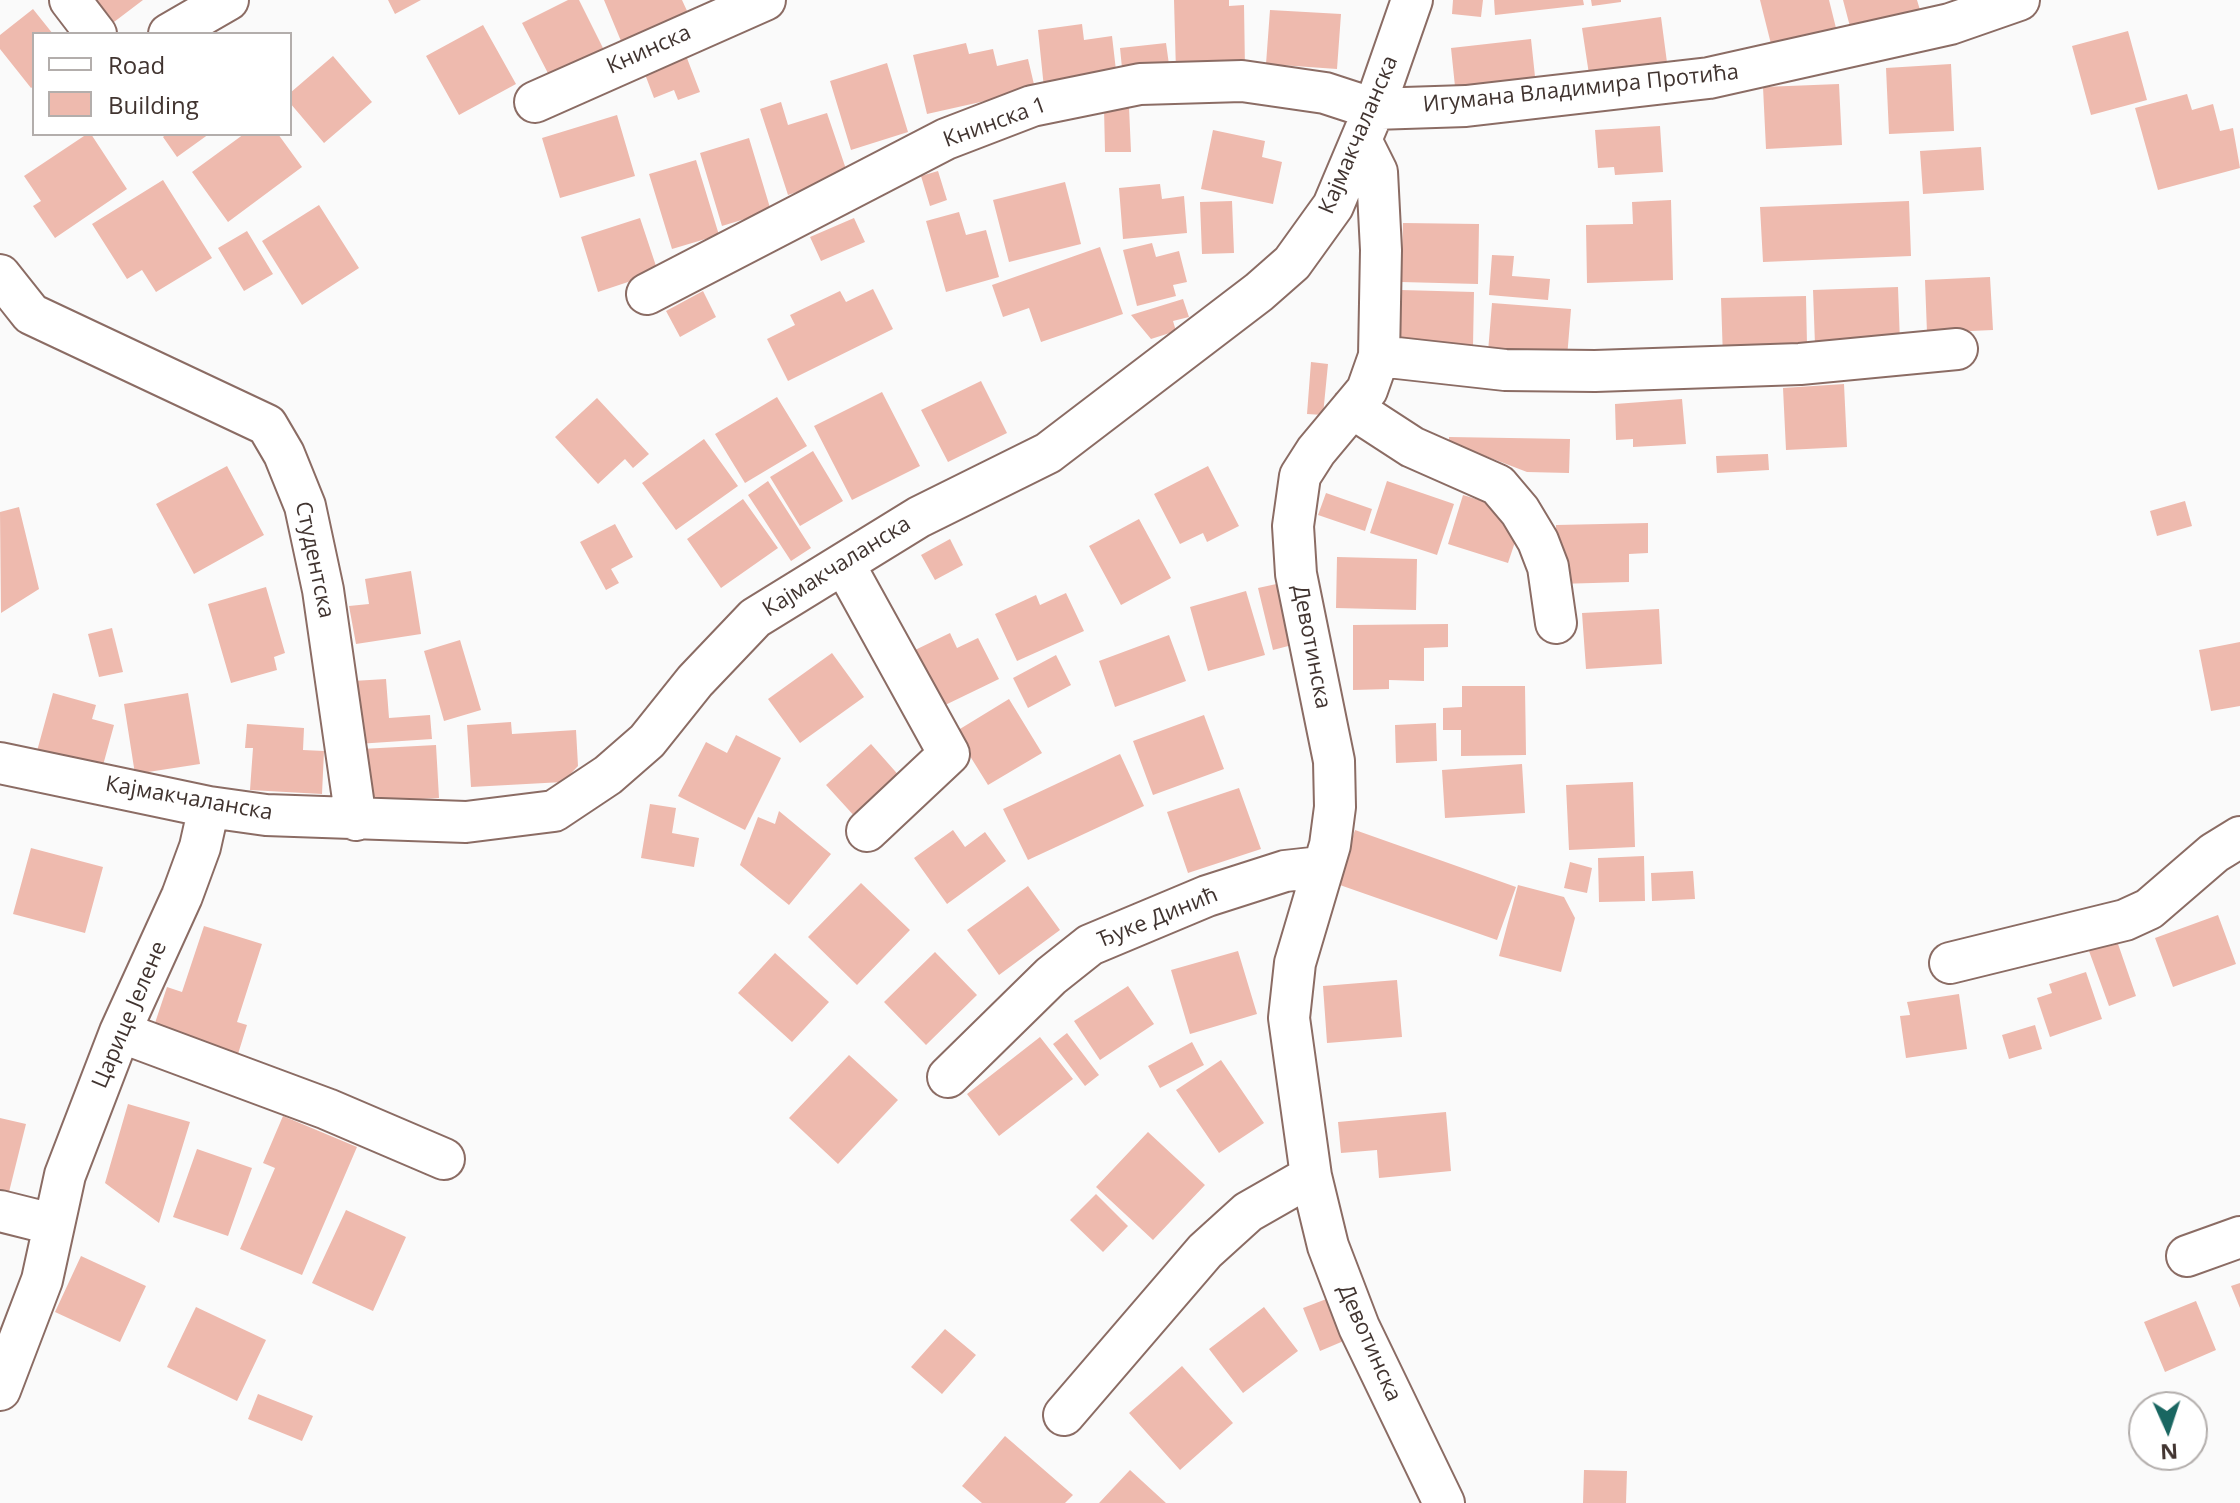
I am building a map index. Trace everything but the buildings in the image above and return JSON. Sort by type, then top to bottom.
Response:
[{"type":"street","points":[[70,0],[94,32]]},
{"type":"street","points":[[172,32],[228,0]]},
{"type":"street","name":"Книнска","points":[[535,102],[765,0]]},
{"type":"street","name":"Кајмакчаланска","points":[[0,763],[209,807],[356,820],[466,822],[554,811],[608,775],[647,741],[695,681],[755,618],[919,517],[1048,453],[1259,292],[1311,239],[1333,206],[1368,124],[1412,0]]},
{"type":"street","name":"Игумана Владимира Протића","points":[[1368,124],[1466,106],[1709,78],[1950,24],[2019,0]]},
{"type":"street","name":"Книнска 1","points":[[647,294],[880,171],[946,139],[1032,106],[1140,84],[1242,81],[1325,93],[1368,124]]},
{"type":"street","name":"Девотинска","points":[[1368,124],[1377,172],[1381,250],[1379,356],[1367,390],[1300,476],[1293,526],[1296,574],[1334,761],[1335,807],[1330,845],[1295,963],[1289,1018],[1311,1176],[1328,1246],[1359,1327],[1444,1503]]},
{"type":"street","name":"Студентска","points":[[0,275],[31,314],[267,425],[284,454],[305,506],[323,590],[356,820]]},
{"type":"street","points":[[1379,356],[1505,370],[1580,371],[1800,364],[1957,349]]},
{"type":"street","points":[[1352,408],[1412,447],[1498,485],[1538,541],[1548,567],[1556,623]]},
{"type":"street","points":[[844,564],[949,754],[867,831]]},
{"type":"street","name":"Царице Јелене","points":[[0,1390],[42,1280],[65,1175],[120,1032],[182,896],[200,847],[209,807]]},
{"type":"street","points":[[1950,963],[2125,920],[2149,909],[2214,853],[2240,837]]},
{"type":"street","name":"Ђуке Динић","points":[[948,1077],[1051,976],[1090,945],[1207,896],[1285,871],[1321,867]]},
{"type":"street","points":[[120,1032],[327,1109],[444,1159]]},
{"type":"street","points":[[1064,1415],[1205,1251],[1248,1212],[1311,1176]]},
{"type":"street","points":[[0,1211],[52,1224]]},
{"type":"street","points":[[2187,1256],[2240,1237]]}]
